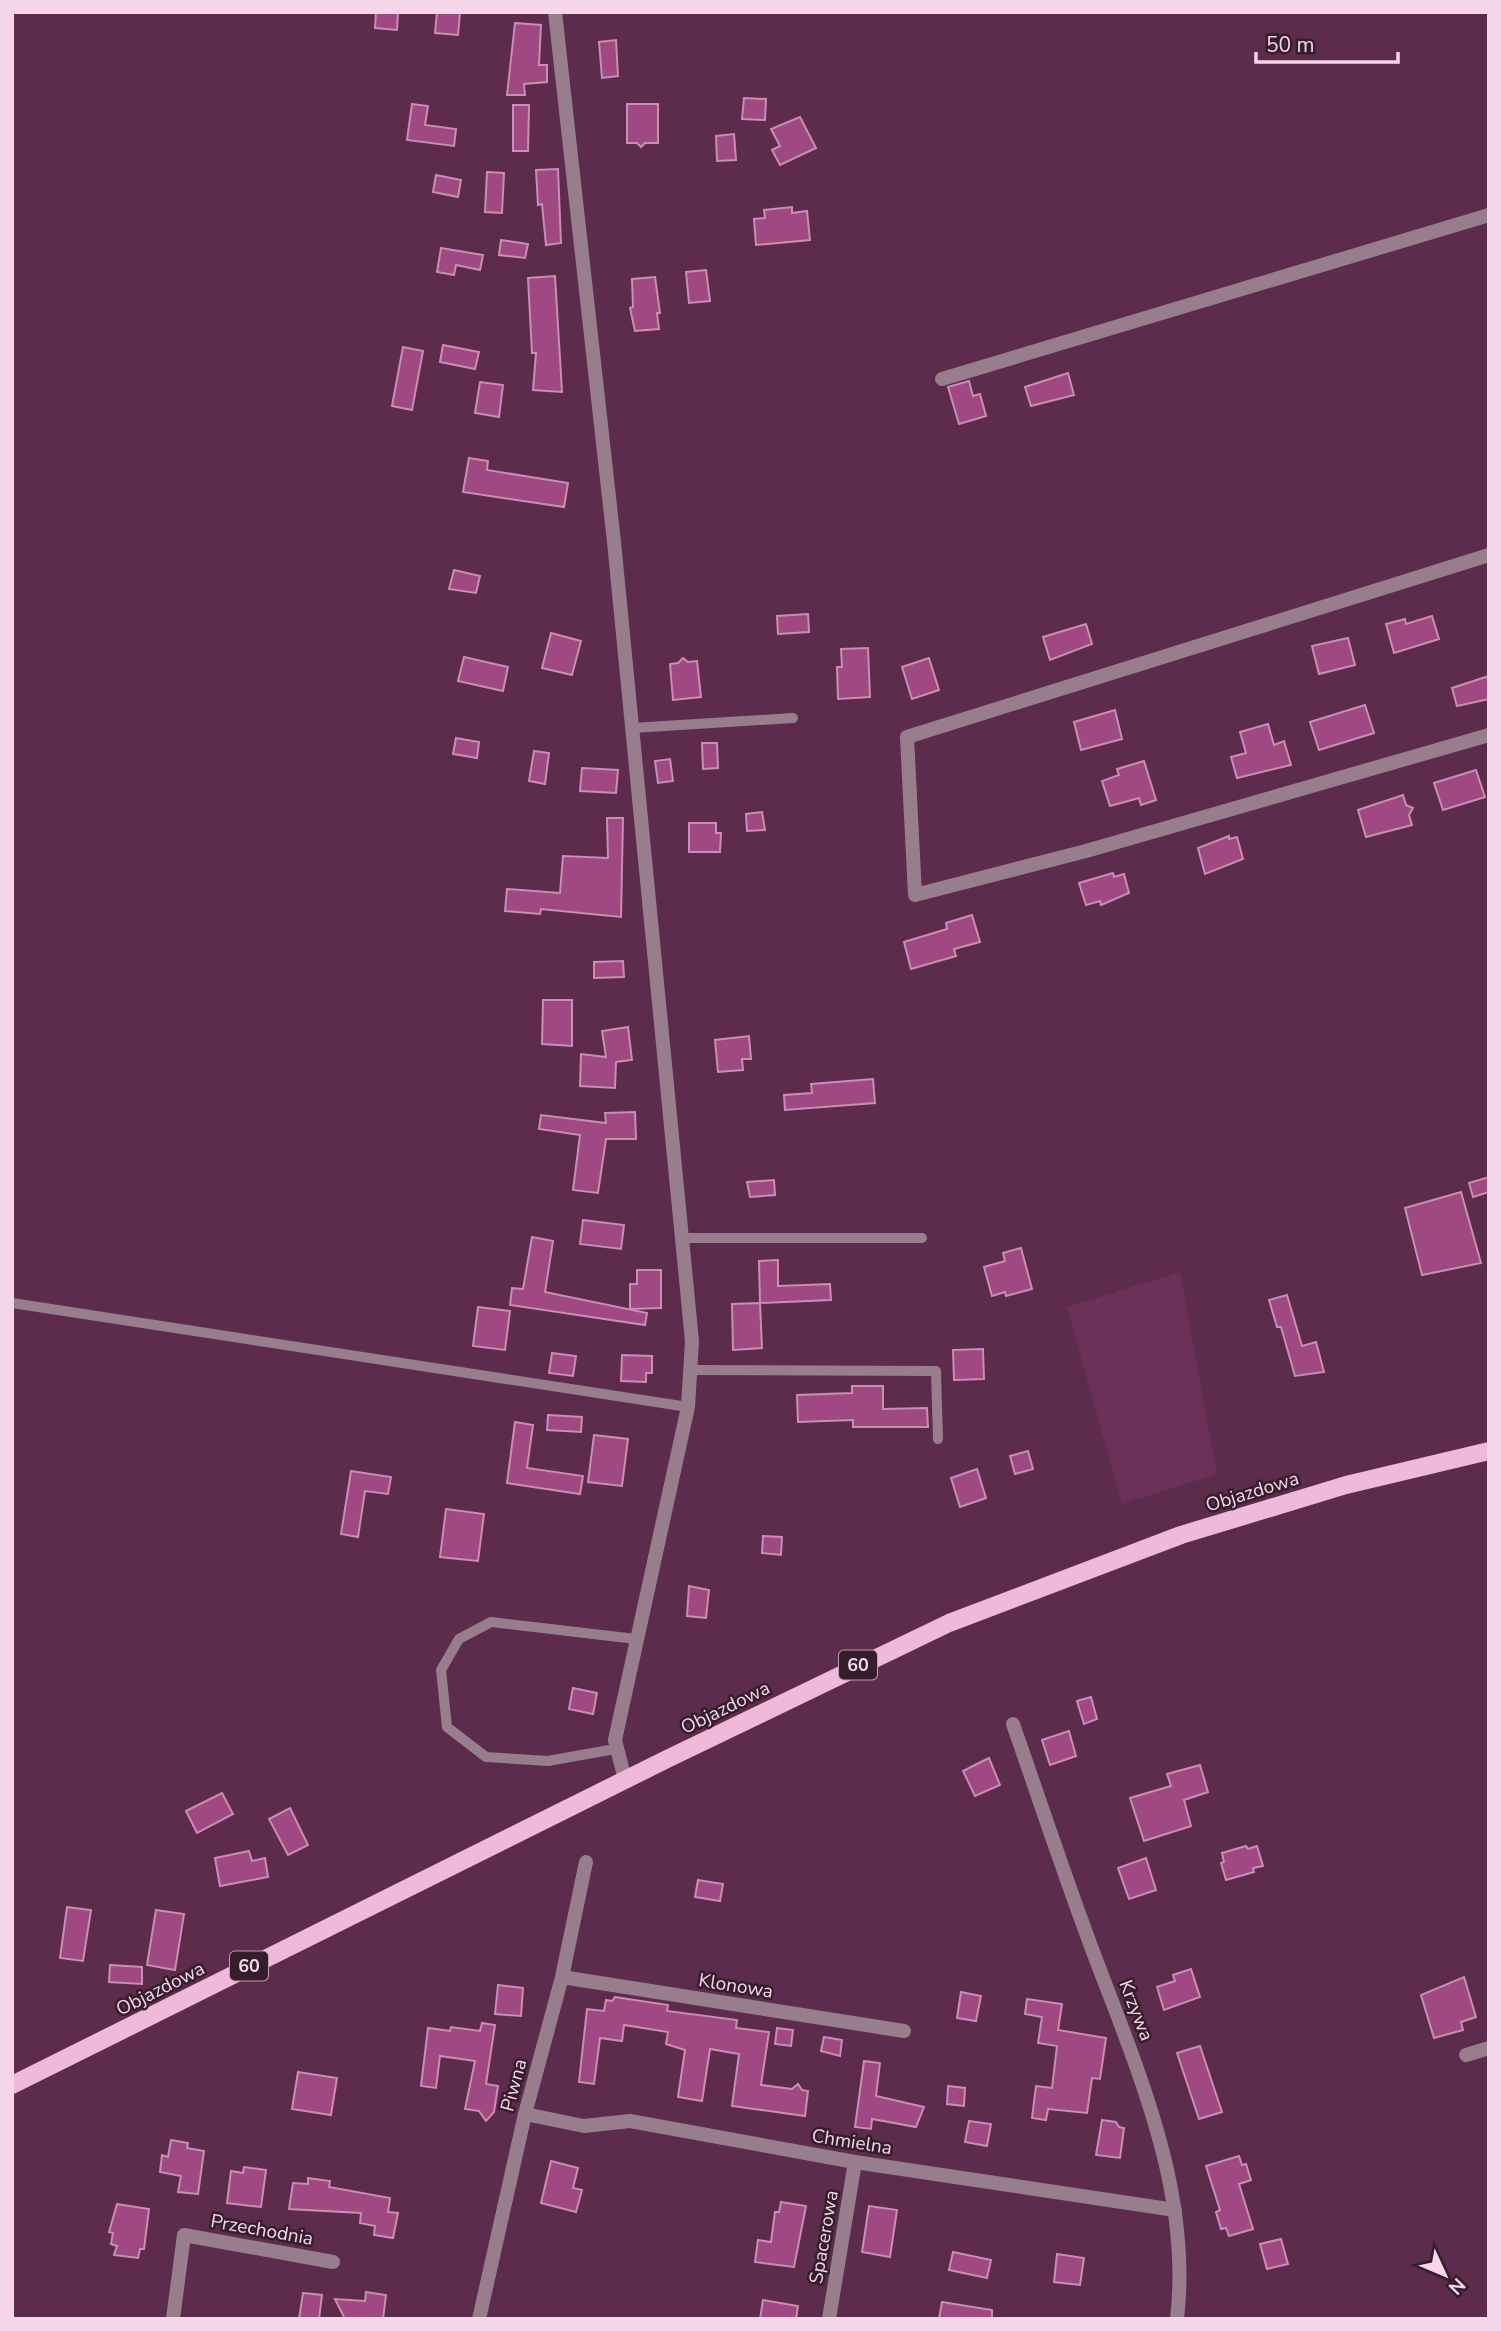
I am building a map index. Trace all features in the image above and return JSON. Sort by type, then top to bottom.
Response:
[{"type":"main road","name":"Objazdowa","points":[[12,2085],[880,1654],[1074,1573],[1267,1508],[1346,1485],[1489,1451]]},
{"type":"street","points":[[555,12],[632,728],[692,1341],[688,1406],[636,1639],[615,1749],[625,1780]]},
{"type":"street","points":[[942,379],[1489,215]]},
{"type":"street","points":[[1489,555],[907,737],[915,895],[1086,851],[1489,735]]},
{"type":"street","name":"Krzywa","points":[[1013,1724],[1085,1931],[1137,2064],[1175,2210],[1182,2278],[1177,2319]]},
{"type":"street","name":"Piwna","points":[[479,2319],[525,2114],[562,1977],[586,1862]]},
{"type":"street","name":"Klonowa","points":[[562,1977],[904,2031]]},
{"type":"street","points":[[1466,2055],[1489,2048]]},
{"type":"street","name":"Chmielna","points":[[525,2114],[584,2126],[630,2121],[855,2162],[1175,2210]]},
{"type":"street","name":"Spacerowa","points":[[829,2319],[855,2162]]},
{"type":"street","name":"Przechodnia","points":[[173,2319],[184,2235],[333,2262]]},
{"type":"lane","points":[[632,728],[793,718]]},
{"type":"lane","points":[[683,1238],[922,1238]]},
{"type":"lane","points":[[12,1304],[688,1406]]},
{"type":"lane","points":[[690,1370],[936,1371],[938,1439]]},
{"type":"lane","points":[[615,1749],[548,1760],[486,1757],[447,1727],[441,1670],[459,1639],[491,1622],[636,1639]]},
{"type":"shaded area","points":[[1180,1272],[1217,1474],[1122,1504],[1067,1307]]},
{"type":"building","points":[[376,12],[398,12],[397,30],[375,28]]},
{"type":"building","points":[[437,12],[460,12],[458,35],[435,33]]},
{"type":"building","points":[[515,23],[541,25],[539,65],[547,65],[547,82],[524,84],[525,95],[507,95]]},
{"type":"building","points":[[616,40],[618,76],[602,78],[599,42]]},
{"type":"building","points":[[744,98],[766,99],[765,120],[742,119]]},
{"type":"building","points":[[412,104],[428,106],[425,125],[456,129],[454,146],[407,140]]},
{"type":"building","points":[[627,104],[658,104],[658,143],[645,143],[641,147],[637,143],[627,143]]},
{"type":"building","points":[[513,105],[529,105],[528,151],[513,151]]},
{"type":"building","points":[[800,117],[816,148],[780,165],[772,150],[780,146],[771,129]]},
{"type":"building","points":[[734,134],[736,160],[717,161],[716,136]]},
{"type":"building","points":[[558,169],[561,243],[546,245],[542,204],[538,205],[536,170]]},
{"type":"building","points":[[487,172],[504,173],[502,213],[485,212]]},
{"type":"building","points":[[436,175],[461,180],[458,197],[433,192]]},
{"type":"building","points":[[792,207],[792,213],[807,211],[810,240],[756,245],[754,219],[765,218],[764,210]]},
{"type":"building","points":[[501,240],[528,244],[525,258],[499,255]]},
{"type":"building","points":[[441,248],[483,255],[480,270],[456,265],[454,275],[437,272]]},
{"type":"building","points":[[706,270],[710,301],[689,303],[686,272]]},
{"type":"building","points":[[555,276],[562,392],[533,390],[536,353],[532,353],[528,278]]},
{"type":"building","points":[[655,277],[660,313],[657,313],[659,329],[635,331],[630,308],[633,307],[632,279]]},
{"type":"building","points":[[443,345],[479,352],[475,369],[440,362]]},
{"type":"building","points":[[403,347],[423,351],[412,410],[392,406]]},
{"type":"building","points":[[1068,373],[1074,395],[1031,406],[1025,387]]},
{"type":"building","points":[[969,381],[973,396],[980,394],[986,416],[959,424],[948,387]]},
{"type":"building","points":[[480,382],[503,385],[499,417],[475,413]]},
{"type":"building","points":[[469,458],[488,461],[487,470],[568,483],[564,507],[463,492]]},
{"type":"building","points":[[454,570],[480,576],[476,593],[449,589]]},
{"type":"building","points":[[808,614],[809,632],[778,634],[777,616]]},
{"type":"building","points":[[1432,616],[1439,639],[1394,653],[1386,624],[1405,619],[1406,624]]},
{"type":"building","points":[[1086,624],[1092,644],[1050,660],[1043,637]]},
{"type":"building","points":[[551,633],[581,641],[572,675],[542,668]]},
{"type":"building","points":[[1348,638],[1355,665],[1319,674],[1312,646]]},
{"type":"building","points":[[868,648],[870,697],[838,699],[837,667],[842,667],[841,649]]},
{"type":"building","points":[[464,657],[508,667],[503,691],[458,681]]},
{"type":"building","points":[[683,658],[688,662],[697,661],[701,697],[673,700],[670,664],[678,663]]},
{"type":"building","points":[[929,658],[939,690],[912,699],[902,667]]},
{"type":"building","points":[[1489,676],[1489,699],[1457,706],[1452,688]]},
{"type":"building","points":[[1365,705],[1374,733],[1319,750],[1310,722]]},
{"type":"building","points":[[1115,710],[1122,739],[1081,750],[1074,722]]},
{"type":"building","points":[[1268,724],[1274,745],[1284,741],[1291,765],[1237,778],[1231,757],[1246,753],[1240,732]]},
{"type":"building","points":[[456,738],[479,742],[477,758],[453,754]]},
{"type":"building","points":[[702,743],[717,743],[718,768],[703,769]]},
{"type":"building","points":[[534,751],[549,753],[545,784],[529,781]]},
{"type":"building","points":[[670,759],[673,781],[658,783],[655,761]]},
{"type":"building","points":[[1144,761],[1156,800],[1141,805],[1139,798],[1110,806],[1102,781],[1119,775],[1117,769]]},
{"type":"building","points":[[582,768],[618,770],[616,793],[580,791]]},
{"type":"building","points":[[1476,770],[1485,797],[1443,810],[1434,783]]},
{"type":"building","points":[[1403,795],[1406,805],[1413,808],[1409,815],[1412,825],[1366,837],[1358,810]]},
{"type":"building","points":[[762,812],[765,830],[747,831],[746,814]]},
{"type":"building","points":[[607,818],[623,818],[621,917],[541,909],[540,914],[505,911],[507,889],[560,893],[563,856],[608,858]]},
{"type":"building","points":[[689,823],[716,823],[716,833],[721,833],[720,852],[689,852]]},
{"type":"building","points":[[1229,836],[1229,839],[1237,837],[1243,859],[1205,874],[1198,848]]},
{"type":"building","points":[[1113,873],[1114,877],[1124,874],[1129,893],[1101,905],[1100,901],[1086,905],[1079,883]]},
{"type":"building","points":[[972,915],[980,942],[954,949],[956,956],[911,969],[904,942],[947,929],[946,923]]},
{"type":"building","points":[[623,961],[624,977],[594,978],[594,962]]},
{"type":"building","points":[[543,1000],[572,1000],[572,1046],[542,1044]]},
{"type":"building","points":[[628,1027],[632,1060],[616,1062],[615,1088],[580,1086],[581,1054],[606,1057],[602,1031]]},
{"type":"building","points":[[749,1036],[751,1059],[742,1059],[743,1070],[718,1072],[715,1040]]},
{"type":"building","points":[[873,1079],[875,1103],[785,1110],[784,1095],[812,1093],[811,1084]]},
{"type":"building","points":[[635,1112],[636,1139],[606,1139],[598,1193],[573,1190],[580,1135],[539,1129],[541,1115],[606,1123],[605,1113]]},
{"type":"building","points":[[1489,1177],[1489,1192],[1473,1197],[1469,1183]]},
{"type":"building","points":[[774,1180],[775,1195],[750,1197],[747,1182]]},
{"type":"building","points":[[1461,1192],[1481,1263],[1422,1275],[1405,1208]]},
{"type":"building","points":[[583,1220],[624,1225],[621,1249],[580,1244]]},
{"type":"building","points":[[532,1237],[553,1241],[545,1292],[647,1313],[645,1325],[510,1305],[512,1288],[523,1289]]},
{"type":"building","points":[[1021,1248],[1032,1289],[1006,1296],[1005,1292],[992,1296],[984,1267],[1005,1261],[1003,1253]]},
{"type":"building","points":[[778,1260],[778,1286],[830,1284],[831,1300],[760,1303],[759,1261]]},
{"type":"building","points":[[637,1270],[661,1270],[661,1308],[630,1309],[630,1284],[637,1284]]},
{"type":"building","points":[[1287,1295],[1302,1346],[1316,1342],[1324,1372],[1295,1376],[1281,1327],[1277,1327],[1269,1300]]},
{"type":"building","points":[[760,1303],[762,1348],[733,1350],[732,1304]]},
{"type":"building","points":[[478,1307],[510,1311],[505,1350],[473,1346]]},
{"type":"building","points":[[983,1349],[984,1379],[954,1380],[953,1350]]},
{"type":"building","points":[[552,1353],[576,1356],[573,1376],[549,1373]]},
{"type":"building","points":[[622,1355],[652,1356],[652,1373],[646,1373],[646,1382],[621,1381]]},
{"type":"building","points":[[852,1386],[883,1386],[883,1409],[927,1408],[928,1427],[853,1427],[853,1420],[798,1422],[797,1395],[852,1393]]},
{"type":"building","points":[[548,1415],[582,1417],[581,1432],[547,1430]]},
{"type":"building","points":[[515,1422],[533,1425],[527,1468],[583,1476],[580,1494],[507,1483]]},
{"type":"building","points":[[594,1435],[628,1439],[622,1486],[588,1482]]},
{"type":"building","points":[[1028,1451],[1033,1469],[1015,1474],[1010,1456]]},
{"type":"building","points":[[977,1469],[986,1498],[960,1507],[951,1478]]},
{"type":"building","points":[[351,1471],[391,1477],[388,1494],[365,1491],[358,1537],[341,1534]]},
{"type":"building","points":[[446,1509],[484,1514],[478,1561],[440,1557]]},
{"type":"building","points":[[763,1536],[782,1537],[781,1555],[762,1553]]},
{"type":"building","points":[[689,1586],[709,1590],[706,1618],[687,1616]]},
{"type":"building","points":[[573,1688],[597,1693],[593,1714],[569,1709]]},
{"type":"building","points":[[1091,1697],[1097,1719],[1084,1724],[1077,1701]]},
{"type":"building","points":[[1069,1731],[1076,1756],[1050,1765],[1042,1740]]},
{"type":"building","points":[[989,1758],[1000,1785],[975,1796],[963,1771]]},
{"type":"building","points":[[1200,1765],[1208,1792],[1184,1800],[1191,1826],[1144,1841],[1130,1798],[1171,1786],[1167,1774]]},
{"type":"building","points":[[222,1793],[233,1814],[197,1833],[186,1811]]},
{"type":"building","points":[[290,1808],[308,1845],[288,1855],[269,1819]]},
{"type":"building","points":[[1246,1846],[1248,1849],[1257,1846],[1263,1866],[1253,1868],[1254,1872],[1226,1880],[1221,1863],[1224,1862],[1222,1853]]},
{"type":"building","points":[[249,1851],[252,1861],[265,1858],[268,1877],[220,1886],[215,1858]]},
{"type":"building","points":[[1146,1858],[1156,1890],[1129,1899],[1118,1868]]},
{"type":"building","points":[[698,1880],[723,1884],[720,1901],[695,1897]]},
{"type":"building","points":[[67,1907],[91,1910],[83,1961],[60,1958]]},
{"type":"building","points":[[156,1910],[184,1914],[175,1970],[147,1965]]},
{"type":"building","points":[[110,1965],[142,1967],[142,1984],[109,1982]]},
{"type":"building","points":[[1191,1969],[1200,1997],[1164,2010],[1157,1987],[1175,1981],[1173,1975]]},
{"type":"building","points":[[1464,1977],[1476,2017],[1461,2022],[1463,2030],[1434,2038],[1421,1995]]},
{"type":"building","points":[[498,1985],[523,1988],[521,2016],[495,2014]]},
{"type":"building","points":[[961,1992],[981,1996],[976,2021],[957,2018]]},
{"type":"building","points":[[615,1997],[668,2005],[667,2011],[737,2020],[736,2028],[769,2032],[761,2085],[792,2089],[798,2084],[802,2090],[808,2091],[805,2116],[732,2106],[739,2054],[710,2049],[702,2101],[678,2097],[685,2050],[666,2044],[668,2032],[624,2025],[622,2041],[600,2038],[594,2084],[579,2082],[587,2009],[604,2011],[606,2000],[612,2001]]},
{"type":"building","points":[[1027,1999],[1062,2004],[1058,2030],[1106,2038],[1100,2079],[1092,2078],[1087,2113],[1048,2109],[1046,2120],[1032,2118],[1036,2086],[1052,2088],[1057,2046],[1038,2043],[1042,2017],[1025,2014]]},
{"type":"building","points":[[482,2023],[495,2025],[486,2084],[498,2086],[494,2112],[486,2121],[479,2111],[465,2109],[475,2061],[440,2056],[436,2088],[421,2086],[428,2028],[450,2031],[451,2027],[480,2031]]},
{"type":"building","points":[[777,2028],[793,2030],[791,2046],[775,2044]]},
{"type":"building","points":[[824,2037],[842,2040],[840,2056],[821,2051]]},
{"type":"building","points":[[1200,2046],[1222,2112],[1199,2119],[1177,2053]]},
{"type":"building","points":[[864,2061],[880,2063],[876,2096],[924,2107],[916,2127],[872,2119],[871,2129],[855,2127]]},
{"type":"building","points":[[298,2072],[337,2078],[331,2115],[292,2109]]},
{"type":"building","points":[[948,2086],[965,2088],[964,2106],[947,2104]]},
{"type":"building","points":[[1102,2120],[1116,2122],[1119,2127],[1124,2128],[1120,2158],[1096,2155]]},
{"type":"building","points":[[969,2121],[991,2124],[987,2146],[965,2142]]},
{"type":"building","points":[[171,2140],[188,2143],[187,2148],[204,2151],[198,2194],[178,2192],[181,2176],[160,2172],[162,2155],[168,2157]]},
{"type":"building","points":[[1239,2156],[1242,2165],[1246,2164],[1251,2180],[1239,2184],[1253,2229],[1229,2236],[1226,2228],[1221,2229],[1216,2212],[1220,2210],[1206,2166]]},
{"type":"building","points":[[551,2161],[578,2168],[573,2188],[582,2190],[576,2212],[541,2203]]},
{"type":"building","points":[[244,2167],[266,2170],[261,2207],[227,2203],[231,2171],[243,2173]]},
{"type":"building","points":[[308,2178],[330,2181],[329,2187],[390,2198],[388,2212],[398,2213],[393,2238],[374,2235],[375,2226],[360,2223],[361,2213],[289,2209],[293,2183],[308,2184]]},
{"type":"building","points":[[781,2202],[806,2206],[794,2267],[755,2262],[758,2240],[771,2242],[775,2212],[779,2212]]},
{"type":"building","points":[[117,2204],[149,2209],[144,2249],[140,2249],[138,2258],[114,2255],[117,2246],[111,2244],[113,2233],[109,2232]]},
{"type":"building","points":[[869,2206],[897,2210],[890,2257],[862,2252]]},
{"type":"building","points":[[1281,2239],[1288,2264],[1267,2269],[1260,2244]]},
{"type":"building","points":[[953,2252],[991,2260],[987,2278],[949,2270]]},
{"type":"building","points":[[1057,2254],[1084,2258],[1080,2285],[1054,2282]]},
{"type":"building","points":[[366,2292],[386,2295],[383,2319],[345,2319],[335,2299],[365,2301]]},
{"type":"building","points":[[303,2293],[322,2295],[319,2319],[299,2319]]},
{"type":"building","points":[[763,2300],[798,2306],[796,2319],[760,2319]]},
{"type":"building","points":[[942,2302],[992,2310],[992,2319],[939,2319]]}]
